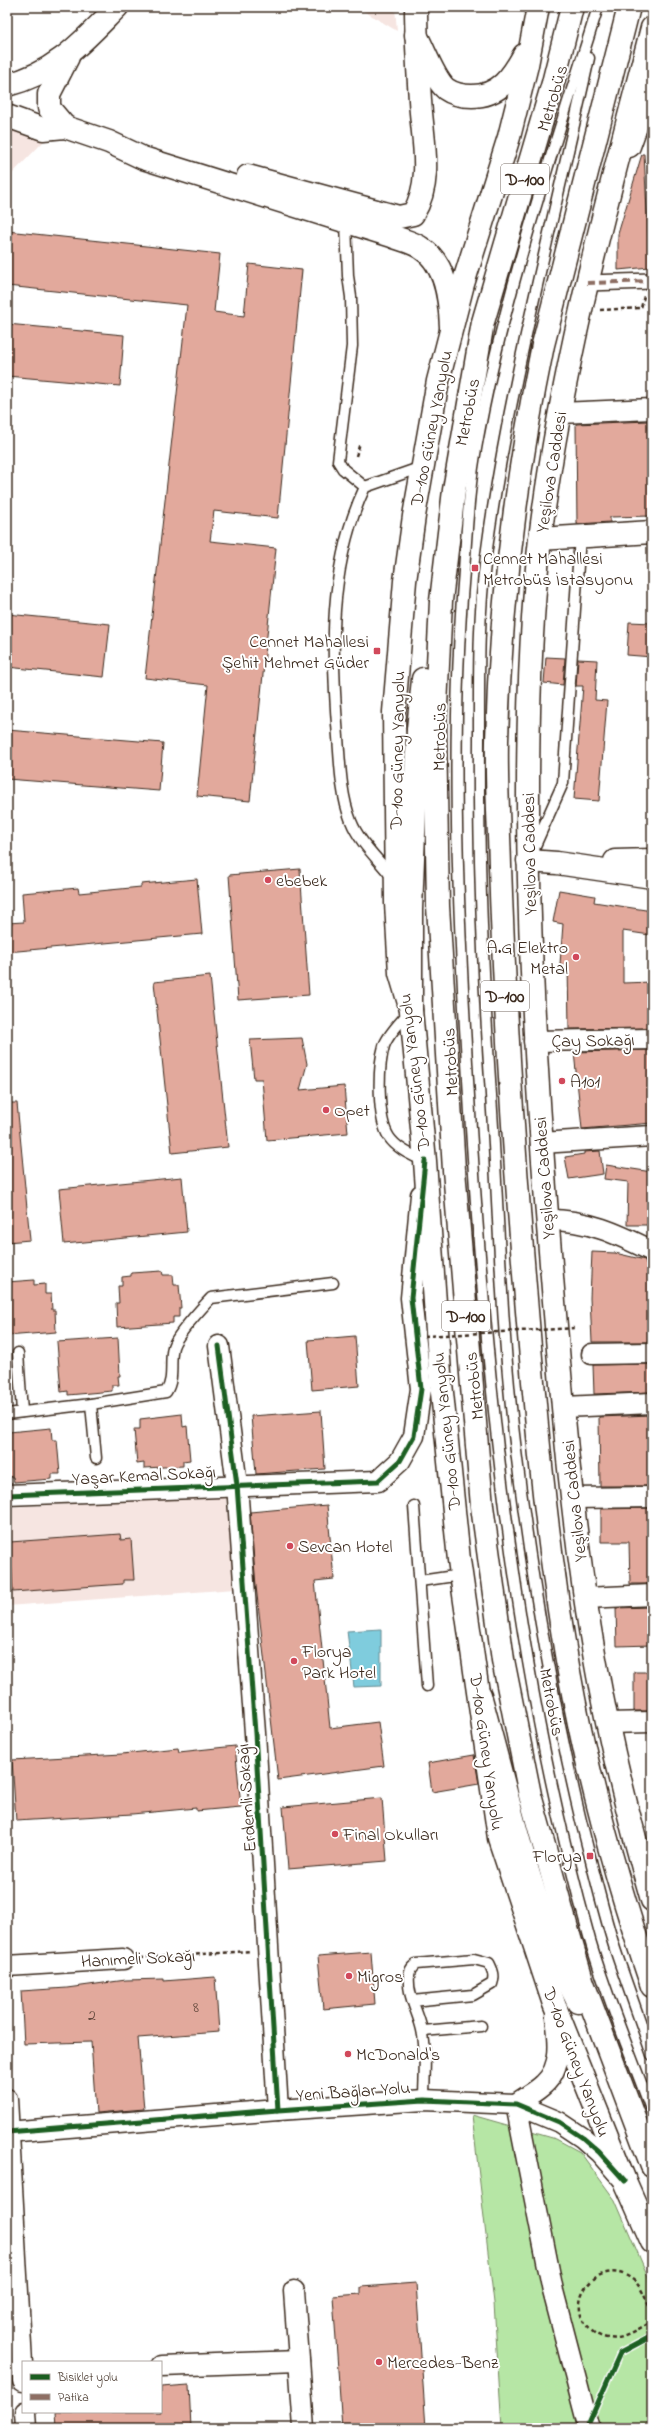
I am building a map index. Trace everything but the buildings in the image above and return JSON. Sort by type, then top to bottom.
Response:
[{"type":"main road","points":[[7,86],[24,81],[52,67],[71,52],[117,7]]},
{"type":"main road","points":[[109,142],[149,149],[399,217],[413,214],[422,200],[426,169],[416,35],[416,7]]},
{"type":"main road","name":"D-100 Güney Yanyolu","points":[[538,7],[509,137],[463,284],[438,380],[422,467],[405,582],[394,712],[396,881],[400,973],[411,1010],[425,1161],[440,1373],[461,1575],[480,1695],[485,1750],[499,1838],[554,2004],[625,2181],[652,2242]]},
{"type":"main road","name":"D-100","points":[[572,7],[477,351],[454,490],[444,572],[435,728],[438,906],[454,1170],[482,1506],[503,1660],[530,1795],[581,1976],[605,2045],[652,2166]]},
{"type":"main road","name":"D-100","points":[[629,7],[543,344],[530,407],[506,580],[497,743],[506,1023],[514,1150],[529,1342],[550,1533],[569,1670],[584,1748],[623,1897],[652,1986]]},
{"type":"main road","name":"Yeşilova Caddesi","points":[[652,28],[587,283],[560,413],[540,539],[528,686],[528,861],[534,1041],[554,1316],[585,1598],[607,1723],[630,1823],[652,1900]]},
{"type":"main road","points":[[416,35],[436,76],[446,88],[463,96],[483,96],[500,88],[514,72],[532,39]]},
{"type":"main road","points":[[65,127],[49,108],[49,94],[71,52]]},
{"type":"main road","points":[[612,188],[652,82]]},
{"type":"main road","points":[[7,116],[43,129],[65,127],[109,142],[143,158],[346,222],[422,248],[438,264],[446,288],[451,331]]},
{"type":"main road","points":[[540,539],[652,532]]},
{"type":"main road","points":[[411,1010],[411,910],[418,729],[426,644],[432,609],[444,572]]},
{"type":"main road","points":[[557,863],[652,860]]},
{"type":"main road","points":[[528,861],[557,863],[652,877]]},
{"type":"main road","points":[[480,1695],[536,1900],[562,1970],[588,2022],[605,2045]]},
{"type":"street","points":[[587,283],[647,281]]},
{"type":"street","points":[[560,413],[652,409]]},
{"type":"street","name":"Çay Sokağı","points":[[534,1041],[652,1039]]},
{"type":"street","points":[[541,1143],[652,1136]]},
{"type":"street","name":"Yaşar Kemal Sokağı","points":[[7,1495],[237,1485],[378,1481],[400,1461],[414,1436],[421,1389],[411,1298],[425,1161]]},
{"type":"street","points":[[548,1220],[576,1221],[600,1227],[652,1251]]},
{"type":"street","name":"Erdemli Sokağı","points":[[219,1346],[237,1485],[269,1950],[278,2110]]},
{"type":"street","points":[[592,1354],[652,1353]]},
{"type":"street","points":[[564,1407],[652,1403]]},
{"type":"street","points":[[573,1498],[652,1497]]},
{"type":"street","points":[[585,1598],[652,1595]]},
{"type":"street","points":[[607,1723],[652,1722]]},
{"type":"street","name":"Hanımeli Sokağı","points":[[7,1966],[123,1959]]},
{"type":"street","points":[[554,2004],[558,2057],[552,2074],[544,2085],[516,2104],[553,2292],[589,2426]]},
{"type":"street","points":[[7,2099],[13,2329],[22,2370]]},
{"type":"street","name":"Yeni Bağlar Yolu","points":[[8,2132],[278,2110],[424,2100],[516,2104],[559,2122],[583,2138],[599,2152],[625,2181]]},
{"type":"street","points":[[294,2291],[304,2428]]},
{"type":"street","points":[[162,2366],[299,2361]]},
{"type":"street","points":[[25,2413],[26,2428]]},
{"type":"lane","name":"Metrobüs","points":[[599,7],[566,160],[535,284],[511,404],[485,558],[479,631],[478,780],[481,934],[501,1283],[515,1441],[541,1618],[563,1745],[591,1862],[614,1946],[652,2055]]},
{"type":"lane","name":"Metrobüs","points":[[599,7],[508,296],[476,446],[457,651],[456,780],[459,904],[481,1286],[509,1542],[530,1682],[556,1806],[591,1943],[652,2112]]},
{"type":"lane","points":[[346,222],[348,276],[352,297],[352,346],[338,461],[343,469],[365,487]]},
{"type":"lane","points":[[365,487],[422,467]]},
{"type":"lane","points":[[365,487],[340,562],[332,666],[341,768],[351,822],[365,845],[396,881]]},
{"type":"lane","points":[[528,861],[563,783],[580,536]]},
{"type":"lane","points":[[411,1010],[385,1045],[380,1069],[384,1124],[389,1137],[403,1150],[425,1161]]},
{"type":"lane","points":[[7,1414],[91,1404],[166,1392],[172,1383],[171,1364],[175,1341],[211,1298],[333,1283]]},
{"type":"lane","points":[[18,1353],[22,1412]]},
{"type":"lane","points":[[91,1404],[96,1458]]},
{"type":"lane","points":[[414,1506],[427,1686]]},
{"type":"lane","points":[[420,1581],[461,1575]]},
{"type":"lane","points":[[412,2001],[473,1995],[492,1984],[494,1976],[493,1972],[489,1964],[474,1959],[416,1964],[411,1968],[409,1975],[412,2001],[423,2031],[424,2100]]},
{"type":"lane","points":[[423,2031],[481,2026]]},
{"type":"path","points":[[578,324],[601,310],[641,308],[647,281]]},
{"type":"path","points":[[356,456],[360,443]]},
{"type":"path","points":[[424,1336],[576,1328]]},
{"type":"path","points":[[652,2312],[639,2286],[632,2279],[612,2272],[602,2274],[592,2279],[584,2288],[580,2298],[579,2310],[583,2321],[590,2330],[599,2336],[610,2339],[622,2337],[652,2322]]},
{"type":"path","points":[[589,2426],[620,2353],[652,2336]]},
{"type":"shaded area","points":[[357,7],[395,7],[397,31]]},
{"type":"shaded area","points":[[7,126],[46,139],[7,179]]},
{"type":"shaded area","points":[[226,1497],[235,1589],[7,1606],[7,1507]]},
{"type":"green space","points":[[472,2115],[556,2139],[580,2152],[615,2200],[652,2286],[652,2428],[502,2428],[494,2303]]},
{"type":"water","points":[[381,1629],[381,1686],[354,1687],[347,1631]]},
{"type":"marked path","points":[[587,283],[652,281]]},
{"type":"cycle path","points":[[7,1495],[378,1481],[400,1461],[414,1436],[421,1389],[411,1298],[425,1161]]},
{"type":"cycle path","points":[[219,1346],[237,1485],[255,1733],[278,2110]]},
{"type":"cycle path","points":[[7,2132],[278,2110],[424,2100],[516,2104],[559,2122],[583,2138],[599,2152],[625,2181]]},
{"type":"cycle path","points":[[589,2428],[588,2425],[620,2353],[652,2336]]},
{"type":"place","name":"Cennet Mahallesi Metrobüs İstasyonu","points":[[475,568]]},
{"type":"place","name":"Cennet Mahallesi Şehit Mehmet Güder","points":[[377,651]]},
{"type":"place","name":"ebebek","points":[[268,880]]},
{"type":"place","name":"A.G Elektro Metal","points":[[576,957]]},
{"type":"place","name":"A101","points":[[562,1081]]},
{"type":"place","name":"Opet","points":[[326,1110]]},
{"type":"place","name":"Sevcan Hotel","points":[[290,1546]]},
{"type":"place","name":"Florya Park Hotel","points":[[294,1661]]},
{"type":"place","name":"Final Okulları","points":[[335,1834]]},
{"type":"place","name":"Florya","points":[[590,1856]]},
{"type":"place","name":"Migros","points":[[349,1976]]},
{"type":"place","name":"McDonald's","points":[[348,2054]]},
{"type":"place","name":"Mercedes-Benz","points":[[379,2362]]}]
